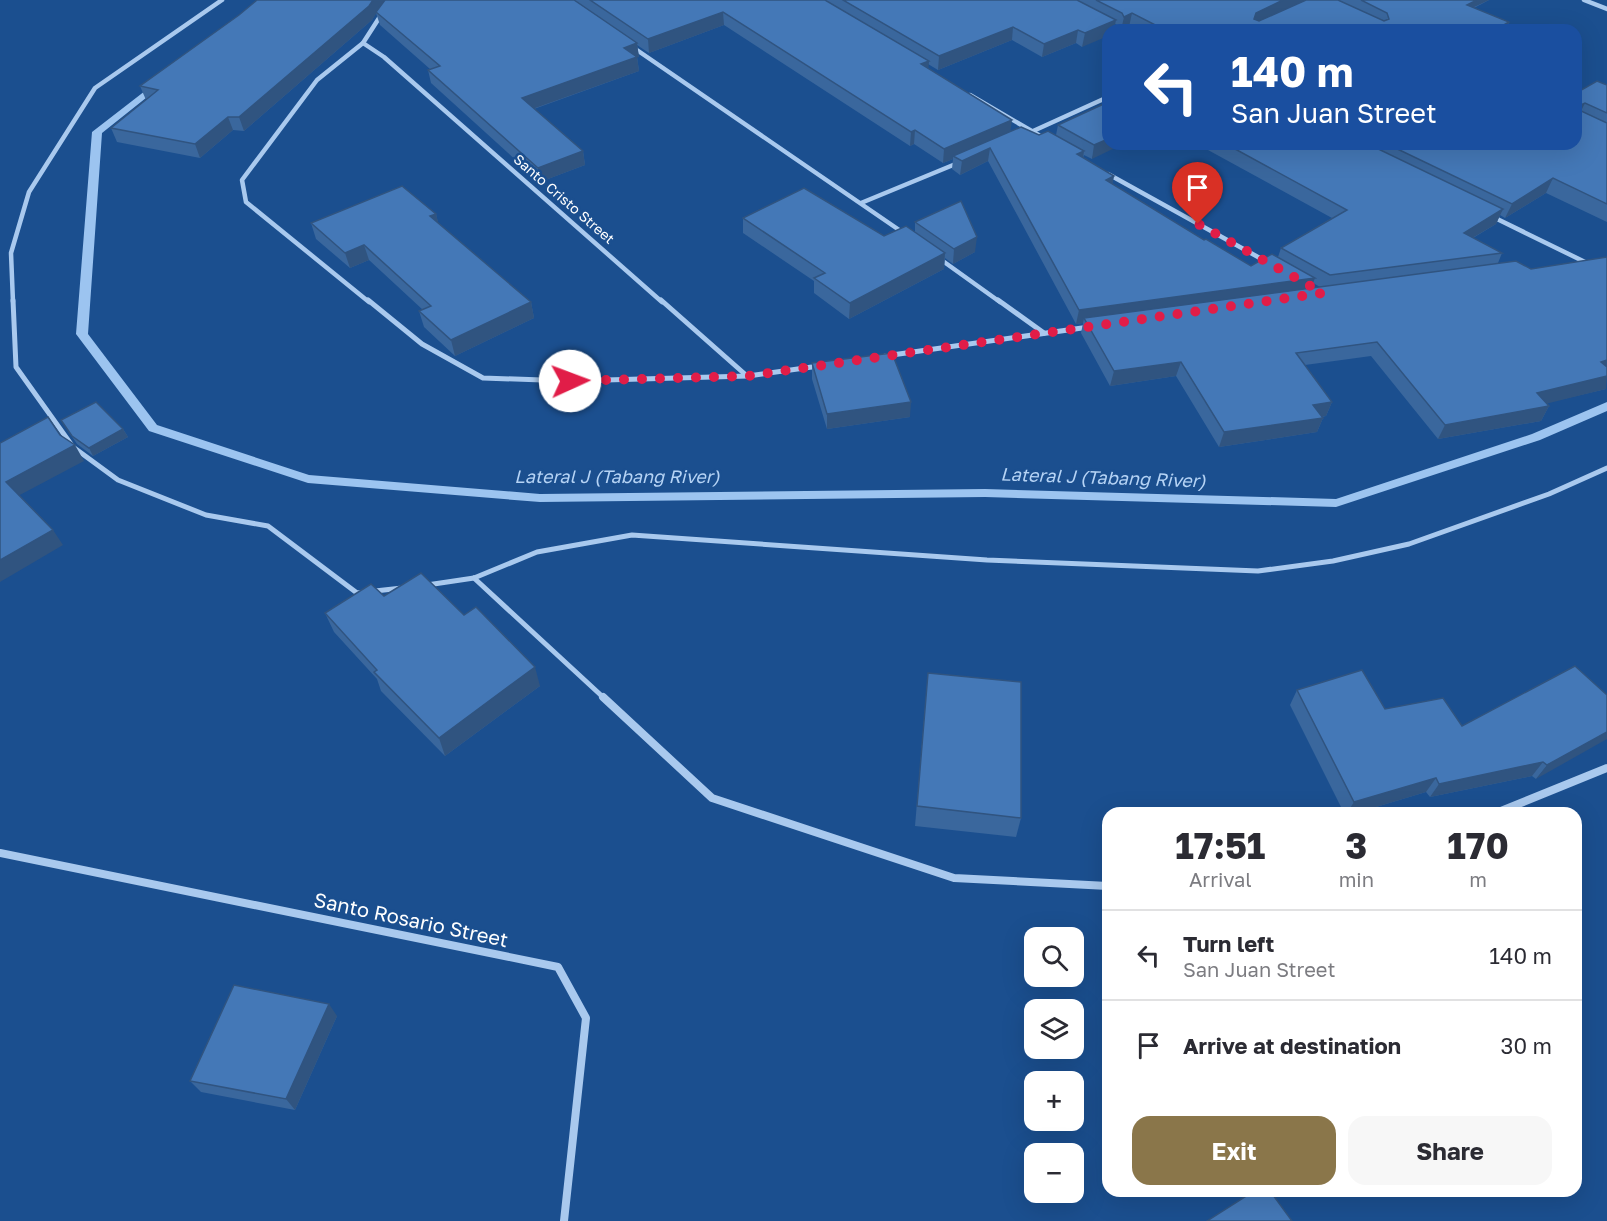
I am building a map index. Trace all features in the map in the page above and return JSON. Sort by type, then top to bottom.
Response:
[{"type":"street","points":[[222,0],[95,88],[29,192],[11,253],[16,367],[73,447],[118,480],[206,515],[268,526],[357,594],[409,587]]},
{"type":"street","points":[[1584,0],[1607,9]]},
{"type":"street","points":[[382,13],[363,43],[317,80],[242,180],[246,202],[422,344],[483,378],[570,381],[748,376],[831,364]]},
{"type":"street","points":[[624,41],[910,237]]},
{"type":"street","name":"Santo Cristo Street","points":[[363,43],[393,65],[748,376]]},
{"type":"street","points":[[962,90],[1053,143]]},
{"type":"street","points":[[1022,136],[1102,100]]},
{"type":"street","points":[[861,203],[968,158]]},
{"type":"street","points":[[1105,172],[1271,264]]},
{"type":"street","points":[[1480,211],[1585,262]]},
{"type":"street","points":[[939,258],[1045,333]]},
{"type":"street","points":[[1573,264],[1596,260]]},
{"type":"street","points":[[879,357],[1091,326]]},
{"type":"street","points":[[419,586],[474,578],[537,552],[632,535],[987,560],[1258,571],[1333,561],[1409,544],[1549,494],[1607,468]]},
{"type":"street","points":[[474,578],[712,798],[954,878],[1102,886]]},
{"type":"street","points":[[1511,807],[1607,768]]},
{"type":"street","name":"Santo Rosario Street","points":[[0,853],[558,967],[586,1018],[564,1221]]},
{"type":"building","points":[[257,0],[373,0],[369,6],[239,117],[228,117],[195,144],[111,128],[158,90],[140,86]]},
{"type":"building","points":[[385,0],[574,0],[637,43],[624,48],[637,57],[522,98],[583,151],[538,168],[428,70],[440,66],[376,12]]},
{"type":"building","points":[[590,0],[825,0],[929,61],[921,64],[1012,120],[944,149],[915,130],[911,132],[723,12],[648,39]]},
{"type":"building","points":[[843,0],[1077,0],[1116,20],[1085,33],[1078,30],[1044,44],[1013,27],[939,56]]},
{"type":"building","points":[[1096,0],[1283,0],[1256,13],[1254,19],[1259,21],[1306,0],[1338,0],[1384,21],[1389,19],[1387,13],[1361,0],[1473,0],[1475,1],[1467,5],[1509,22],[1506,24],[1153,24],[1132,13],[1124,17],[1122,13]]},
{"type":"building","points":[[1597,81],[1607,85],[1607,113],[1585,103],[1582,104],[1582,90]]},
{"type":"building","points":[[1102,105],[1102,142],[1094,145],[1058,125]]},
{"type":"building","points":[[1582,111],[1607,123],[1607,204],[1553,178],[1512,204],[1400,150],[1582,150]]},
{"type":"building","points":[[1021,127],[1039,135],[1048,131],[1084,151],[1077,154],[1114,176],[1106,180],[1251,266],[1272,254],[1315,278],[1079,310],[990,148],[962,161],[953,156]]},
{"type":"building","points":[[1237,150],[1380,150],[1503,209],[1464,233],[1502,253],[1330,275],[1281,248],[1347,210]]},
{"type":"building","points":[[402,186],[436,214],[430,216],[531,302],[451,340],[419,311],[431,306],[364,245],[345,253],[311,223]]},
{"type":"building","points":[[804,188],[884,236],[906,226],[945,253],[850,303],[814,278],[825,273],[743,218]]},
{"type":"building","points":[[961,201],[977,237],[954,249],[915,222]]},
{"type":"building","points":[[1607,257],[1607,360],[1601,362],[1607,367],[1607,376],[1537,393],[1549,406],[1445,425],[1377,342],[1296,353],[1332,402],[1313,405],[1323,418],[1224,432],[1181,362],[1114,371],[1084,318],[1516,261],[1531,269]]},
{"type":"building","points":[[892,353],[911,402],[827,414],[812,363]]},
{"type":"building","points":[[96,402],[123,429],[89,448],[72,436],[61,420]]},
{"type":"building","points":[[48,417],[60,435],[75,445],[6,482],[53,530],[0,560],[0,443]]},
{"type":"building","points":[[421,573],[464,615],[476,607],[535,667],[439,738],[374,672],[377,670],[325,613],[371,584],[384,596]]},
{"type":"building","points":[[1575,666],[1607,695],[1607,732],[1547,765],[1543,762],[1439,784],[1436,778],[1354,802],[1297,690],[1362,670],[1385,709],[1443,698],[1462,726]]},
{"type":"building","points":[[928,673],[1021,682],[1021,818],[917,806]]},
{"type":"building","points":[[234,985],[329,1004],[286,1099],[190,1081]]},
{"type":"building","points":[[1245,1197],[1274,1197],[1292,1221],[1207,1221]]},
{"type":"waterway","name":"Lateral J (Tabang River)","points":[[157,86],[97,132],[82,334],[153,428],[308,479],[540,498],[985,493],[1336,503],[1536,437],[1607,406]]},
{"type":"route","points":[[570,381],[748,376],[1323,293],[1198,224]]}]
